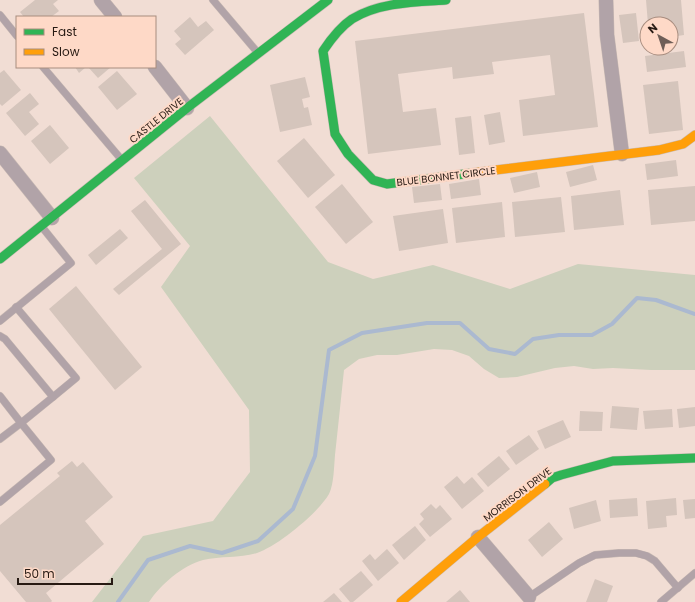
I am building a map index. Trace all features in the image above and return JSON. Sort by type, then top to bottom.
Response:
[{"type":"street","points":[[101,0],[114,16]]},
{"type":"street","name":"CASTLE DRIVE","points":[[0,260],[187,108],[328,0]]},
{"type":"street","name":"BLUE BONNET CIRCLE","points":[[445,0],[363,12],[351,19],[335,34],[323,51],[335,134],[348,154],[373,180],[386,184],[659,150],[683,145],[695,135]]},
{"type":"street","points":[[606,0],[607,36],[622,154]]},
{"type":"street","points":[[156,68],[187,108]]},
{"type":"street","points":[[0,153],[46,222]]},
{"type":"street","name":"MORRISON DRIVE","points":[[401,602],[412,599],[478,537],[552,478],[561,474],[613,461],[695,458]]},
{"type":"street","points":[[478,537],[529,597]]},
{"type":"lane","points":[[213,0],[258,54]]},
{"type":"lane","points":[[0,15],[16,35]]},
{"type":"lane","points":[[44,68],[122,161]]},
{"type":"lane","points":[[0,321],[71,263],[46,222]]},
{"type":"lane","points":[[0,438],[21,423],[76,378],[16,307]]},
{"type":"lane","points":[[0,336],[5,339],[53,397]]},
{"type":"lane","points":[[0,396],[52,460],[0,502]]},
{"type":"lane","points":[[529,597],[579,563],[595,555],[618,553],[636,553],[647,556],[655,561],[678,588]]},
{"type":"lane","points":[[661,602],[695,573]]},
{"type":"green space","points":[[210,116],[328,262],[373,279],[433,265],[510,289],[578,264],[695,275],[695,370],[593,369],[574,366],[555,368],[517,377],[499,378],[484,369],[469,356],[452,350],[434,349],[397,355],[377,355],[359,359],[344,370],[334,475],[331,490],[324,502],[307,519],[276,544],[257,553],[244,556],[203,560],[187,567],[166,582],[149,602],[92,602],[143,536],[213,521],[250,472],[249,410],[161,287],[190,246],[134,178]]},
{"type":"building","points":[[35,0],[58,0],[53,4],[59,11],[52,16],[23,16],[20,12]]},
{"type":"building","points":[[646,0],[681,0],[684,35],[679,36],[679,16],[647,16]]},
{"type":"building","points":[[584,13],[598,127],[523,136],[519,100],[555,95],[550,55],[492,62],[494,74],[453,79],[452,67],[398,74],[403,112],[436,108],[441,145],[368,154],[355,41]]},
{"type":"building","points":[[636,13],[639,41],[623,43],[619,15]]},
{"type":"building","points":[[190,17],[198,27],[206,21],[214,30],[185,55],[175,44],[181,39],[174,31]]},
{"type":"building","points":[[684,51],[686,67],[647,72],[645,56],[679,56],[679,52]]},
{"type":"building","points":[[76,68],[85,68],[79,73]]},
{"type":"building","points":[[89,68],[110,68],[98,78]]},
{"type":"building","points":[[4,70],[21,90],[2,106],[0,104],[0,73]]},
{"type":"building","points":[[117,71],[137,94],[117,110],[98,87]]},
{"type":"building","points":[[305,77],[310,97],[302,99],[304,108],[308,107],[312,125],[280,132],[270,85]]},
{"type":"building","points":[[678,81],[683,130],[649,134],[643,85]]},
{"type":"building","points":[[30,93],[39,104],[29,112],[39,124],[25,136],[6,113]]},
{"type":"building","points":[[500,112],[505,142],[489,145],[484,115]]},
{"type":"building","points":[[471,116],[475,153],[459,155],[455,118]]},
{"type":"building","points":[[50,125],[69,148],[50,164],[31,141]]},
{"type":"building","points":[[304,138],[335,175],[308,198],[277,161]]},
{"type":"building","points":[[676,160],[678,176],[647,180],[645,164]]},
{"type":"building","points":[[593,165],[597,180],[570,187],[566,172]]},
{"type":"building","points":[[537,172],[540,187],[514,193],[510,178]]},
{"type":"building","points":[[479,179],[481,195],[451,199],[449,184]]},
{"type":"building","points":[[342,184],[373,222],[346,244],[315,207]]},
{"type":"building","points":[[440,184],[442,200],[414,203],[412,187]]},
{"type":"building","points":[[695,186],[695,221],[651,225],[648,190]]},
{"type":"building","points":[[620,190],[624,225],[574,230],[571,196]]},
{"type":"building","points":[[561,197],[565,232],[515,237],[512,202]]},
{"type":"building","points":[[145,200],[181,244],[119,295],[113,289],[162,249],[131,211]]},
{"type":"building","points":[[502,202],[505,237],[456,243],[452,208]]},
{"type":"building","points":[[443,209],[448,243],[399,251],[393,216]]},
{"type":"building","points":[[120,229],[128,238],[96,265],[88,255]]},
{"type":"building","points":[[76,286],[142,367],[115,390],[49,309]]},
{"type":"building","points":[[612,406],[639,408],[637,430],[610,428]]},
{"type":"building","points":[[695,407],[695,426],[679,428],[677,409]]},
{"type":"building","points":[[672,409],[673,427],[645,429],[643,411]]},
{"type":"building","points":[[580,411],[603,412],[602,431],[579,431]]},
{"type":"building","points":[[563,420],[571,437],[545,449],[537,431]]},
{"type":"building","points":[[529,435],[539,449],[516,465],[506,451]]},
{"type":"building","points":[[499,456],[510,469],[488,487],[477,474]]},
{"type":"building","points":[[72,461],[77,467],[83,462],[113,497],[85,521],[104,544],[46,593],[52,601],[51,602],[26,602],[0,571],[0,525],[60,476],[57,473]]},
{"type":"building","points":[[457,476],[464,484],[472,477],[484,491],[462,509],[444,487]]},
{"type":"building","points":[[637,498],[638,516],[610,518],[609,500]]},
{"type":"building","points":[[676,498],[677,515],[666,516],[667,527],[648,529],[646,501]]},
{"type":"building","points":[[695,499],[695,518],[685,519],[683,500]]},
{"type":"building","points":[[596,500],[601,521],[574,529],[569,508]]},
{"type":"building","points":[[431,504],[436,509],[440,505],[452,519],[430,537],[419,524],[424,519],[420,514]]},
{"type":"building","points":[[549,522],[563,539],[542,557],[528,540]]},
{"type":"building","points":[[415,526],[426,540],[404,560],[392,545]]},
{"type":"building","points":[[387,549],[399,563],[378,581],[362,561],[370,554],[375,560]]},
{"type":"building","points":[[361,571],[373,585],[353,602],[350,602],[339,589]]},
{"type":"building","points":[[595,579],[613,586],[607,602],[586,602]]},
{"type":"building","points":[[460,590],[470,602],[446,602]]},
{"type":"building","points":[[334,593],[342,602],[323,602]]},
{"type":"waterway","points":[[118,602],[148,560],[190,546],[222,553],[258,541],[293,509],[315,456],[329,350],[362,333],[427,323],[460,323],[489,349],[515,354],[533,339],[559,335],[592,335],[612,324],[637,298],[656,300],[695,314]]},
{"type":"traffic: fast","points":[[0,259],[187,108],[328,0]]},
{"type":"traffic: fast","points":[[446,0],[410,2],[374,9],[352,19],[329,42],[323,51],[335,134],[348,154],[373,180],[387,184],[472,173]]},
{"type":"traffic: fast","points":[[545,484],[552,478],[613,461],[695,458]]},
{"type":"traffic: slow","points":[[472,173],[659,150],[683,144],[695,135]]},
{"type":"traffic: slow","points":[[401,602],[478,537],[545,484]]}]
